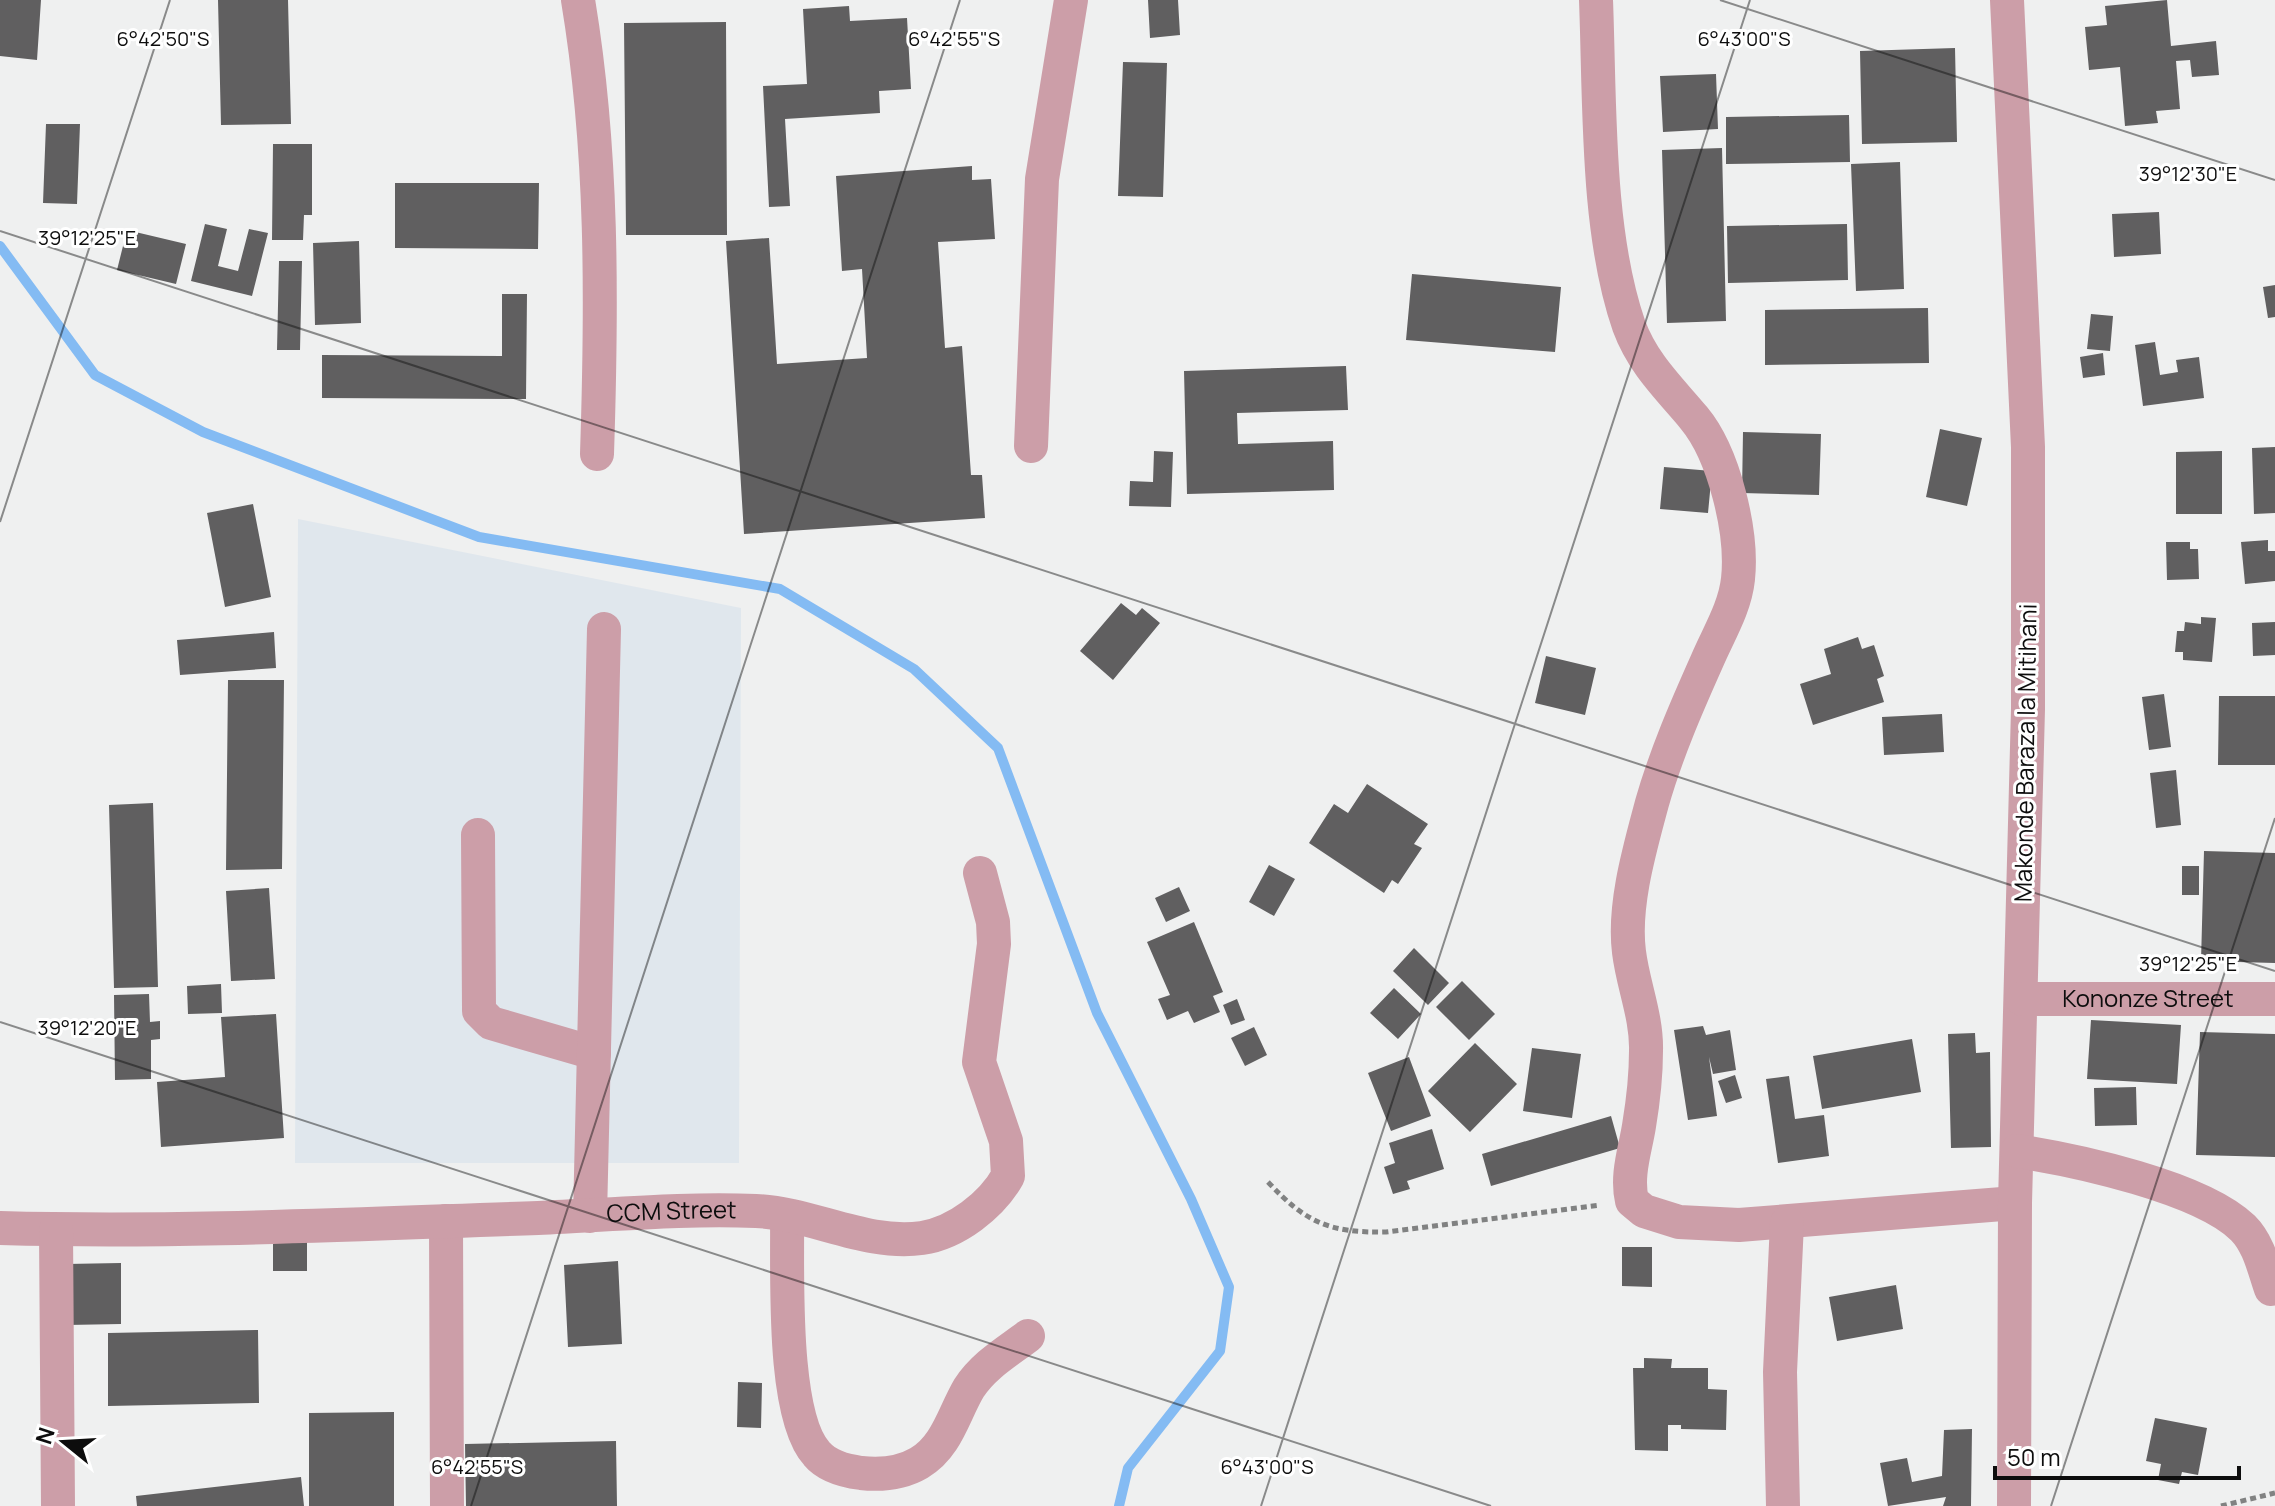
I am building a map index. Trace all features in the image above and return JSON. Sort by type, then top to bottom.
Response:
[{"type":"street","points":[[578,0],[589,69],[599,217],[602,325],[597,454]]},
{"type":"street","points":[[1031,446],[1042,179],[1071,0]]},
{"type":"street","points":[[1596,0],[1606,199],[1620,294],[1630,328],[1644,358],[1657,378],[1695,419],[1719,457],[1738,551],[1738,579],[1732,604],[1676,731],[1653,802],[1628,924],[1628,950],[1643,1015],[1646,1051],[1640,1123],[1629,1177],[1632,1201],[1644,1211],[1679,1222],[1787,1223],[2015,1203]]},
{"type":"street","name":"Makonde Baraza la Mitihani","points":[[2007,0],[2028,447],[2022,999],[2015,1203],[2014,1506]]},
{"type":"street","points":[[590,1216],[604,629]]},
{"type":"street","points":[[478,835],[479,1011],[491,1023],[594,1053]]},
{"type":"street","name":"CCM Street","points":[[0,1228],[56,1230],[757,1211],[877,1237],[923,1238],[966,1218],[999,1191],[1008,1176],[1006,1141],[979,1062],[994,944],[993,922],[980,873]]},
{"type":"street","name":"Kononze Street","points":[[2022,999],[2275,999]]},
{"type":"street","points":[[2017,1151],[2072,1159],[2116,1171],[2221,1212],[2244,1229],[2260,1255],[2271,1289]]},
{"type":"street","points":[[787,1216],[794,1389],[803,1432],[818,1456],[844,1471],[882,1475],[920,1463],[940,1443],[969,1389],[987,1365],[1028,1336]]},
{"type":"street","points":[[446,1221],[447,1506]]},
{"type":"street","points":[[1783,1506],[1780,1372],[1787,1223]]},
{"type":"street","points":[[56,1230],[58,1506]]},
{"type":"path","points":[[1268,1182],[1296,1212],[1328,1227],[1353,1233],[1400,1231],[1632,1201]]},
{"type":"path","points":[[2221,1506],[2275,1493]]},
{"type":"shaded area","points":[[298,519],[741,608],[739,1163],[295,1163]]},
{"type":"building","points":[[0,0],[41,0],[37,60],[0,56]]},
{"type":"building","points":[[218,0],[288,0],[291,124],[221,125]]},
{"type":"building","points":[[1148,0],[1178,0],[1180,35],[1150,38]]},
{"type":"building","points":[[2167,0],[2171,46],[2216,41],[2219,75],[2192,77],[2190,60],[2176,61],[2180,109],[2156,111],[2158,123],[2125,126],[2120,67],[2089,70],[2085,27],[2107,25],[2105,6]]},
{"type":"building","points":[[849,6],[850,21],[907,18],[911,89],[879,91],[880,113],[785,119],[790,206],[769,207],[763,86],[807,84],[803,9]]},
{"type":"building","points":[[726,22],[727,235],[626,235],[624,23]]},
{"type":"building","points":[[1955,48],[1957,142],[1862,144],[1860,51]]},
{"type":"building","points":[[1123,62],[1167,63],[1163,197],[1118,196]]},
{"type":"building","points":[[1716,74],[1718,129],[1663,132],[1660,76]]},
{"type":"building","points":[[1849,115],[1850,162],[1726,164],[1726,117]]},
{"type":"building","points":[[46,124],[80,124],[77,204],[43,203]]},
{"type":"building","points":[[273,144],[312,144],[312,215],[304,215],[303,240],[272,240]]},
{"type":"building","points":[[1722,148],[1726,321],[1667,323],[1662,150]]},
{"type":"building","points":[[1900,162],[1904,289],[1856,291],[1851,164]]},
{"type":"building","points":[[972,166],[972,180],[991,179],[995,239],[938,242],[945,348],[962,346],[971,475],[982,475],[985,518],[744,534],[726,241],[769,238],[777,364],[867,358],[862,269],[842,271],[836,176]]},
{"type":"building","points":[[395,183],[539,183],[538,249],[395,248]]},
{"type":"building","points":[[2159,212],[2161,254],[2114,257],[2112,214]]},
{"type":"building","points":[[205,224],[227,229],[218,266],[238,271],[249,229],[268,233],[252,296],[191,281]]},
{"type":"building","points":[[1847,224],[1848,280],[1728,283],[1727,226]]},
{"type":"building","points":[[127,230],[186,244],[176,284],[117,270]]},
{"type":"building","points":[[359,241],[361,323],[315,325],[313,243]]},
{"type":"building","points":[[279,261],[302,261],[300,350],[277,350]]},
{"type":"building","points":[[1412,274],[1561,287],[1555,352],[1406,340]]},
{"type":"building","points":[[2275,285],[2275,317],[2268,318],[2263,287]]},
{"type":"building","points":[[502,294],[527,294],[526,399],[322,398],[322,355],[502,356]]},
{"type":"building","points":[[1928,308],[1929,363],[1765,365],[1765,310]]},
{"type":"building","points":[[2091,314],[2113,316],[2110,351],[2087,349]]},
{"type":"building","points":[[2155,342],[2160,375],[2178,372],[2176,360],[2199,357],[2204,398],[2143,406],[2135,345]]},
{"type":"building","points":[[2103,353],[2105,375],[2083,378],[2080,357]]},
{"type":"building","points":[[1346,366],[1348,410],[1237,413],[1238,444],[1333,441],[1334,490],[1187,494],[1184,371]]},
{"type":"building","points":[[1940,429],[1982,438],[1967,506],[1926,497]]},
{"type":"building","points":[[1743,432],[1821,434],[1819,495],[1742,493]]},
{"type":"building","points":[[2275,447],[2275,513],[2254,514],[2252,448]]},
{"type":"building","points":[[1154,451],[1173,452],[1171,507],[1129,506],[1130,481],[1153,482]]},
{"type":"building","points":[[2222,451],[2222,514],[2176,514],[2176,452]]},
{"type":"building","points":[[1664,467],[1712,471],[1708,513],[1660,509]]},
{"type":"building","points":[[253,504],[271,597],[225,607],[207,513]]},
{"type":"building","points":[[2268,540],[2268,551],[2275,551],[2275,581],[2245,584],[2241,542]]},
{"type":"building","points":[[2166,542],[2190,542],[2190,549],[2198,549],[2199,579],[2167,580]]},
{"type":"building","points":[[1121,603],[1136,615],[1142,608],[1160,623],[1113,680],[1080,651]]},
{"type":"building","points":[[2201,617],[2216,618],[2212,662],[2183,660],[2183,652],[2175,652],[2177,631],[2184,631],[2185,622],[2201,624]]},
{"type":"building","points":[[2275,622],[2275,655],[2253,656],[2252,623]]},
{"type":"building","points":[[274,632],[276,668],[180,675],[177,640]]},
{"type":"building","points":[[1858,637],[1862,649],[1874,645],[1884,676],[1877,679],[1884,702],[1813,725],[1800,684],[1831,674],[1824,649]]},
{"type":"building","points":[[1546,656],[1596,668],[1585,715],[1535,703]]},
{"type":"building","points":[[228,680],[284,680],[282,869],[226,870]]},
{"type":"building","points":[[2164,694],[2171,747],[2149,750],[2142,697]]},
{"type":"building","points":[[2219,696],[2275,696],[2275,765],[2218,765]]},
{"type":"building","points":[[1942,714],[1944,752],[1884,755],[1882,717]]},
{"type":"building","points":[[2176,770],[2181,825],[2156,828],[2150,773]]},
{"type":"building","points":[[1367,784],[1428,824],[1414,844],[1422,848],[1398,884],[1392,880],[1384,893],[1309,843],[1334,804],[1348,813]]},
{"type":"building","points":[[153,803],[158,987],[114,988],[109,805]]},
{"type":"building","points":[[2204,851],[2275,853],[2275,963],[2201,961]]},
{"type":"building","points":[[1269,865],[1295,879],[1274,916],[1249,902]]},
{"type":"building","points":[[2182,866],[2199,866],[2199,895],[2182,895]]},
{"type":"building","points":[[1179,887],[1190,911],[1166,922],[1155,898]]},
{"type":"building","points":[[269,888],[275,979],[231,981],[226,891]]},
{"type":"building","points":[[1194,922],[1223,992],[1213,996],[1220,1012],[1194,1023],[1188,1011],[1167,1020],[1158,999],[1170,995],[1147,942]]},
{"type":"building","points":[[1414,948],[1449,983],[1428,1005],[1393,971]]},
{"type":"building","points":[[1462,981],[1495,1014],[1469,1040],[1436,1007]]},
{"type":"building","points":[[221,984],[222,1013],[188,1014],[187,986]]},
{"type":"building","points":[[1394,988],[1421,1014],[1398,1039],[1370,1013]]},
{"type":"building","points":[[149,994],[150,1022],[160,1021],[160,1039],[151,1040],[151,1079],[115,1080],[114,995]]},
{"type":"building","points":[[1237,999],[1245,1020],[1231,1025],[1223,1005]]},
{"type":"building","points":[[276,1014],[284,1138],[161,1147],[157,1082],[225,1077],[221,1017]]},
{"type":"building","points":[[2091,1020],[2181,1025],[2177,1084],[2087,1079]]},
{"type":"building","points":[[1703,1026],[1706,1035],[1730,1030],[1736,1070],[1713,1074],[1709,1057],[1717,1116],[1688,1120],[1674,1030]]},
{"type":"building","points":[[1254,1027],[1267,1055],[1245,1066],[1231,1038]]},
{"type":"building","points":[[2200,1032],[2275,1034],[2275,1157],[2196,1155]]},
{"type":"building","points":[[1975,1033],[1976,1053],[1990,1052],[1991,1147],[1951,1148],[1948,1034]]},
{"type":"building","points":[[1912,1039],[1921,1092],[1822,1109],[1813,1056]]},
{"type":"building","points":[[1475,1043],[1517,1084],[1470,1132],[1428,1091]]},
{"type":"building","points":[[1532,1048],[1581,1054],[1572,1118],[1523,1111]]},
{"type":"building","points":[[1409,1057],[1431,1116],[1391,1131],[1368,1073]]},
{"type":"building","points":[[1735,1075],[1742,1098],[1726,1103],[1718,1081]]},
{"type":"building","points":[[1789,1076],[1795,1119],[1824,1115],[1829,1156],[1778,1163],[1766,1079]]},
{"type":"building","points":[[2136,1087],[2137,1125],[2095,1126],[2094,1088]]},
{"type":"building","points":[[1611,1116],[1620,1148],[1491,1186],[1482,1154]]},
{"type":"building","points":[[1432,1129],[1444,1169],[1407,1181],[1410,1189],[1393,1194],[1384,1167],[1395,1163],[1389,1143]]},
{"type":"building","points":[[273,1231],[307,1231],[307,1271],[273,1271]]},
{"type":"building","points":[[1622,1247],[1652,1247],[1652,1287],[1622,1286]]},
{"type":"building","points":[[618,1261],[622,1344],[568,1347],[564,1265]]},
{"type":"building","points":[[121,1263],[121,1324],[67,1325],[66,1264]]},
{"type":"building","points":[[1896,1285],[1903,1329],[1837,1341],[1829,1297]]},
{"type":"building","points":[[258,1330],[259,1403],[108,1406],[108,1333]]},
{"type":"building","points":[[1644,1358],[1672,1359],[1671,1368],[1708,1368],[1708,1389],[1727,1390],[1726,1430],[1681,1429],[1681,1425],[1668,1425],[1668,1451],[1635,1450],[1633,1368],[1644,1368]]},
{"type":"building","points":[[738,1382],[762,1383],[761,1428],[737,1427]]},
{"type":"building","points":[[394,1412],[394,1506],[309,1506],[309,1413]]},
{"type":"building","points":[[2155,1418],[2207,1428],[2198,1475],[2182,1472],[2179,1484],[2158,1480],[2161,1464],[2146,1461]]},
{"type":"building","points":[[1972,1429],[1971,1506],[1943,1506],[1946,1497],[1888,1506],[1880,1463],[1907,1458],[1912,1482],[1942,1476],[1944,1430]]},
{"type":"building","points":[[616,1441],[617,1506],[466,1506],[465,1444]]},
{"type":"building","points":[[301,1477],[304,1506],[137,1506],[136,1496]]},
{"type":"waterway","points":[[0,246],[95,375],[203,432],[479,537],[780,589],[914,669],[998,748],[1097,1013],[1191,1199],[1229,1287],[1220,1351],[1128,1468],[1119,1506]]}]
